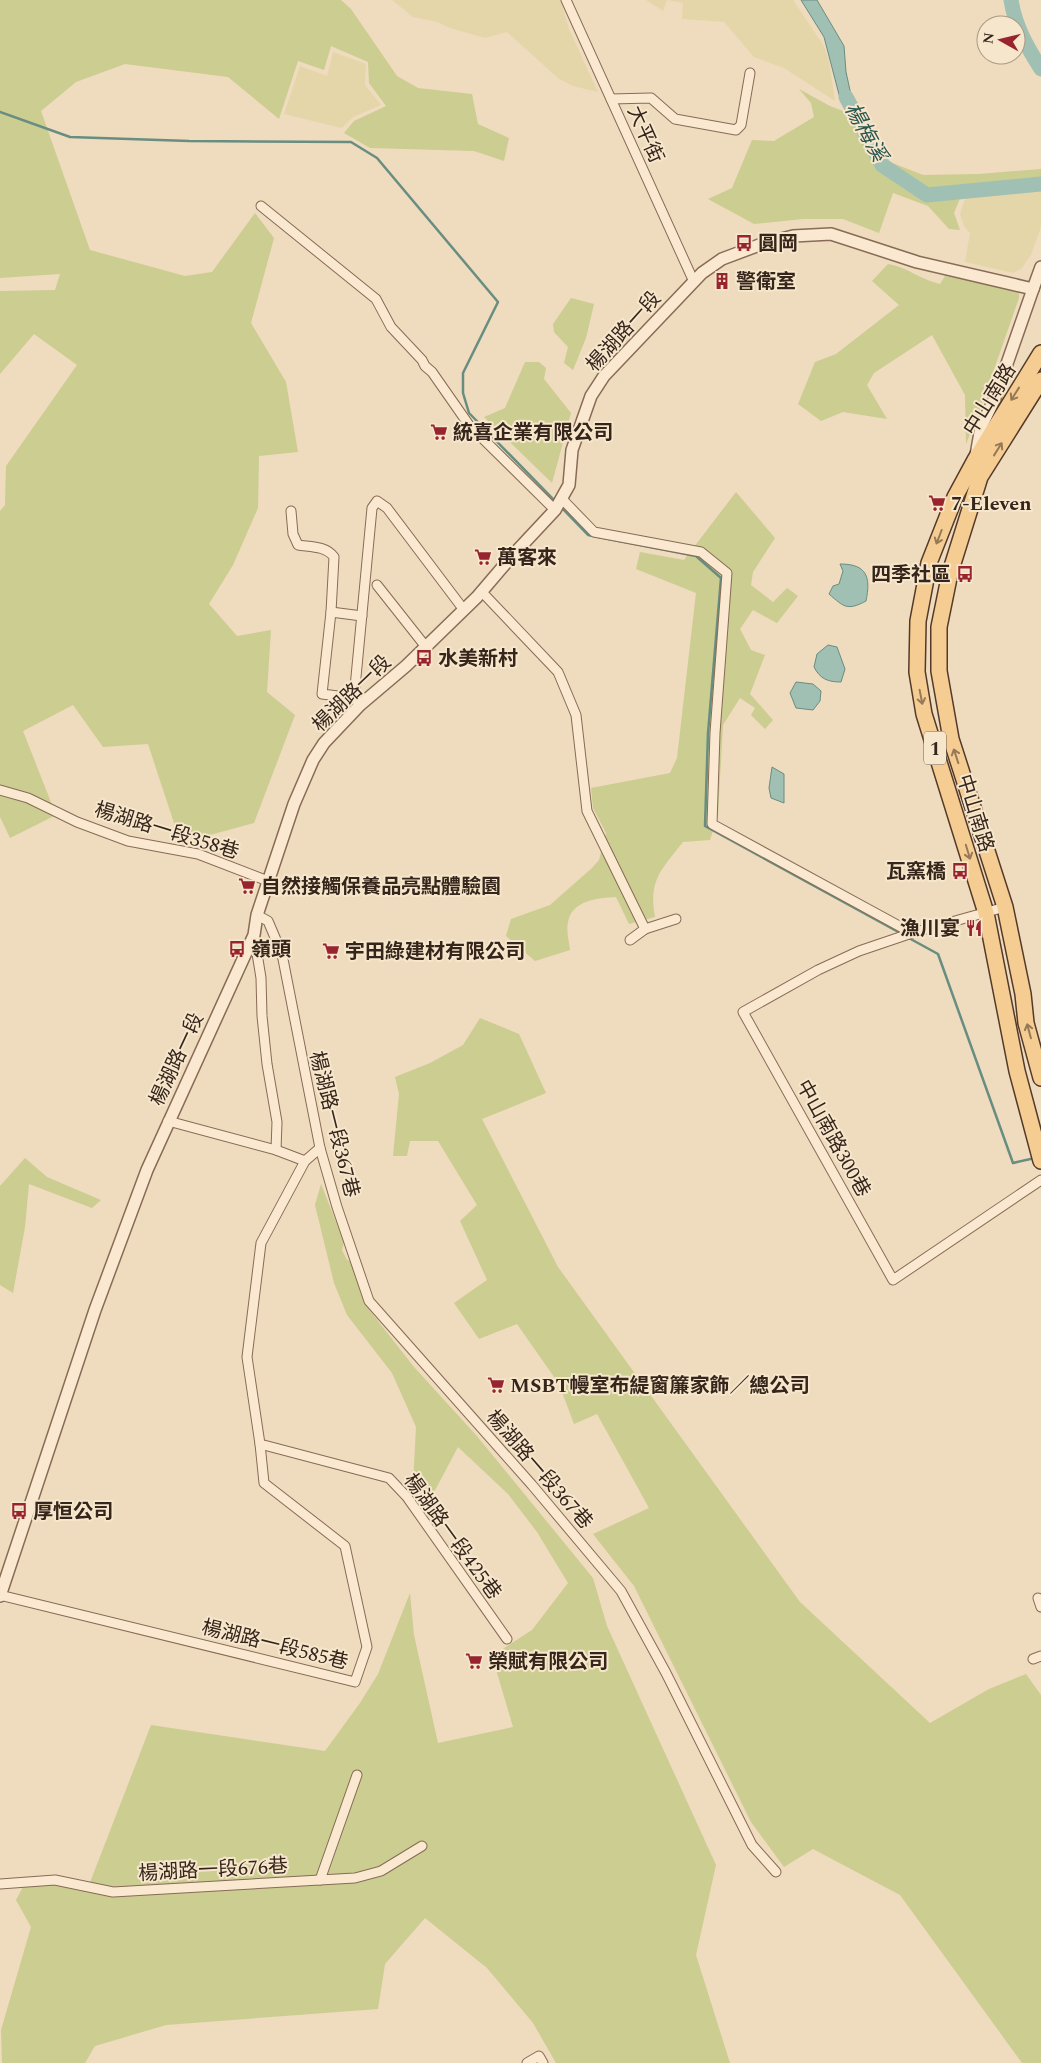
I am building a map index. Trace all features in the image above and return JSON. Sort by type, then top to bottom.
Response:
[{"type":"main road","name":"中山南路","points":[[1041,353],[975,460],[955,497],[929,564],[918,621],[917,672],[924,714],[986,913],[1017,1071],[1041,1161]]},
{"type":"main road","name":"中山南路","points":[[1041,380],[980,476],[950,573],[939,627],[939,671],[951,739],[1005,907],[1023,994],[1026,1023],[1041,1078]]},
{"type":"street","name":"大平街","points":[[566,0],[694,282]]},
{"type":"street","points":[[611,99],[651,98],[675,119],[736,130],[740,125],[750,73]]},
{"type":"street","points":[[260,206],[376,299],[391,327],[432,372],[469,425],[594,532],[701,552],[727,573],[715,733],[712,824],[907,935],[1005,907]]},
{"type":"street","name":"楊湖路一段","points":[[0,1595],[95,1310],[147,1170],[254,936],[257,915],[268,881],[294,804],[313,760],[357,701],[426,647],[464,610],[559,504],[568,485],[572,450],[591,396],[604,376],[702,272],[722,259],[762,244],[793,236],[831,234],[917,262],[1033,289]]},
{"type":"street","points":[[980,476],[975,460],[981,427],[995,398],[1041,267]]},
{"type":"street","points":[[290,511],[292,534],[298,545],[322,549],[330,552],[334,558],[331,612],[322,694],[357,701],[362,616],[372,508],[377,500],[387,508],[464,610]]},
{"type":"street","points":[[377,586],[426,647]]},
{"type":"street","points":[[481,591],[558,672],[576,715],[587,811],[645,929]]},
{"type":"street","points":[[331,612],[362,616]]},
{"type":"street","name":"楊湖路一段358巷","points":[[0,790],[28,798],[77,822],[128,841],[198,854],[268,881]]},
{"type":"street","name":"楊湖路一段367巷","points":[[257,915],[268,920],[282,954],[320,1148],[337,1207],[369,1301],[532,1485],[621,1591],[666,1672],[752,1844],[776,1872]]},
{"type":"street","points":[[630,940],[645,929],[676,919]]},
{"type":"street","name":"中山南路300巷","points":[[907,935],[843,958],[743,1012],[893,1280],[1041,1180]]},
{"type":"street","points":[[254,936],[261,978],[262,1016],[277,1122],[276,1150]]},
{"type":"street","points":[[168,1121],[276,1150],[305,1161]]},
{"type":"street","points":[[260,1444],[247,1357],[261,1243],[305,1161],[320,1148]]},
{"type":"street","name":"楊湖路一段585巷","points":[[0,1595],[355,1682],[367,1647],[345,1546],[264,1483],[260,1444]]},
{"type":"street","name":"楊湖路一段425巷","points":[[260,1444],[389,1478],[408,1496],[507,1639]]},
{"type":"street","points":[[320,1880],[357,1775]]},
{"type":"street","name":"楊湖路一段676巷","points":[[0,1884],[55,1880],[112,1892],[368,1876],[381,1871],[422,1846]]},
{"type":"street","points":[[527,2063],[539,2056],[543,2063]]},
{"type":"shaded area","points":[[392,0],[561,0],[569,29],[598,92],[573,86],[559,79],[507,32],[485,38],[450,28],[437,22],[413,17]]},
{"type":"shaded area","points":[[646,0],[667,0],[663,11]]},
{"type":"shaded area","points":[[667,0],[793,0],[824,46],[829,61],[835,101],[784,68],[754,57],[724,22],[682,19],[683,3]]},
{"type":"shaded area","points":[[801,0],[817,0],[844,46],[846,72],[855,113],[841,102],[824,37]]},
{"type":"shaded area","points":[[333,52],[366,64],[365,85],[381,105],[353,117],[342,128],[284,114],[300,66],[327,76]]},
{"type":"shaded area","points":[[1041,189],[1041,227],[1031,255],[1021,269],[1013,273],[965,262],[970,233],[964,226],[960,214],[966,195]]},
{"type":"shaded area","points":[[840,564],[856,566],[865,574],[868,585],[866,601],[850,607],[842,605],[829,594],[833,586],[839,584],[843,571]]},
{"type":"shaded area","points":[[828,645],[837,647],[845,669],[841,682],[825,679],[814,667],[817,654]]},
{"type":"shaded area","points":[[796,682],[813,684],[821,691],[820,701],[813,710],[796,708],[790,693]]},
{"type":"shaded area","points":[[772,767],[784,774],[784,803],[771,798],[769,788]]},
{"type":"green space","points":[[0,0],[341,0],[351,9],[397,76],[418,88],[472,94],[478,124],[509,138],[504,161],[474,151],[370,148],[344,133],[354,121],[386,106],[369,83],[368,62],[331,46],[324,70],[298,61],[279,119],[228,77],[125,64],[76,82],[41,111],[90,250],[185,276],[212,272],[255,213],[274,238],[251,323],[286,382],[298,452],[259,456],[258,508],[233,565],[209,604],[237,636],[271,630],[267,692],[295,715],[254,823],[195,839],[176,829],[148,744],[103,747],[73,705],[23,731],[56,815],[10,838],[0,817],[0,511],[5,505],[6,466],[77,365],[34,334],[0,374],[0,291],[55,290],[60,274],[0,278]]},
{"type":"green space","points":[[799,89],[830,106],[866,120],[890,162],[923,175],[979,174],[1041,169],[1041,178],[965,186],[954,213],[960,230],[949,229],[928,206],[893,193],[879,233],[843,219],[803,219],[754,224],[708,199],[732,188],[752,140],[774,141],[814,117],[811,103]]},
{"type":"green space","points":[[888,264],[940,284],[945,276],[1019,291],[1019,298],[966,444],[965,395],[932,335],[874,373],[867,385],[887,419],[843,412],[821,421],[798,404],[815,362],[836,354],[899,305],[872,281]]},
{"type":"green space","points":[[571,298],[594,304],[586,338],[573,370],[564,363],[568,347],[554,332],[553,324]]},
{"type":"green space","points":[[525,362],[539,362],[546,368],[544,379],[571,413],[552,483],[484,417],[505,408]]},
{"type":"green space","points":[[736,492],[775,538],[753,572],[751,585],[773,602],[787,588],[798,596],[777,623],[753,610],[740,629],[751,650],[765,655],[750,694],[773,720],[765,729],[751,715],[755,708],[740,698],[723,725],[718,815],[710,840],[683,842],[663,868],[658,876],[653,893],[655,917],[629,924],[616,897],[601,898],[587,902],[580,905],[570,915],[567,928],[570,950],[535,961],[506,936],[511,919],[550,905],[599,860],[606,833],[593,808],[591,788],[670,773],[677,758],[696,593],[636,569],[640,552],[684,560]]},
{"type":"green space","points":[[480,1018],[519,1034],[546,1093],[482,1119],[558,1267],[800,1602],[930,1723],[989,1689],[1026,1674],[1041,1695],[1041,2063],[1022,2063],[900,1895],[813,1849],[784,1867],[751,1822],[634,1586],[593,1534],[649,1508],[597,1414],[574,1424],[559,1384],[517,1324],[479,1339],[454,1303],[487,1280],[460,1221],[477,1205],[438,1141],[410,1141],[407,1156],[393,1156],[399,1094],[395,1077],[430,1063],[463,1045]]},
{"type":"green space","points":[[25,1158],[47,1177],[101,1200],[92,1208],[29,1184],[25,1227],[13,1293],[0,1285],[0,1186]]},
{"type":"green space","points":[[321,1184],[344,1242],[342,1250],[347,1260],[350,1261],[367,1307],[414,1367],[476,1435],[593,1578],[607,1626],[716,1865],[696,1955],[730,2063],[556,2063],[533,2023],[487,1968],[425,1918],[385,1964],[378,2009],[166,2025],[95,2046],[85,2063],[2,2063],[1,2030],[31,1927],[16,1900],[24,1885],[89,1885],[151,1725],[325,1751],[360,1703],[378,1674],[410,1593],[414,1635],[438,1743],[513,1727],[492,1656],[532,1630],[568,1583],[537,1532],[508,1494],[458,1447],[433,1494],[413,1484],[416,1427],[392,1373],[347,1315],[334,1283],[315,1205]]},
{"type":"waterway","points":[[1011,0],[1015,19],[1022,36],[1041,69]]},
{"type":"waterway","name":"楊梅溪","points":[[846,97],[882,165],[927,195],[1041,184]]},
{"type":"waterway","points":[[0,112],[70,137],[189,141],[351,142],[377,158],[498,302],[463,373],[463,393],[469,413],[556,502]]},
{"type":"waterway","points":[[560,506],[588,535],[696,556],[721,578],[708,733],[705,826],[902,934]]},
{"type":"waterway","points":[[907,937],[938,954],[1013,1163],[1035,1158]]},
{"type":"place","name":"圓岡","points":[[744,243]]},
{"type":"place","name":"警衛室","points":[[722,281]]},
{"type":"place","name":"統喜企業有限公司","points":[[439,432]]},
{"type":"place","name":"7-Eleven","points":[[937,503]]},
{"type":"place","name":"萬客來","points":[[483,557]]},
{"type":"place","name":"四季社區","points":[[965,574]]},
{"type":"place","name":"水美新村","points":[[424,658]]},
{"type":"place","name":"瓦窯橋","points":[[960,871]]},
{"type":"place","name":"自然接觸保養品亮點體驗園","points":[[247,886]]},
{"type":"place","name":"漁川宴","points":[[974,928]]},
{"type":"place","name":"嶺頭","points":[[237,949]]},
{"type":"place","name":"宇田綠建材有限公司","points":[[331,951]]},
{"type":"place","name":"MSBT幔室布緹窗簾家飾／總公司","points":[[496,1385]]},
{"type":"place","name":"厚恒公司","points":[[19,1511]]},
{"type":"place","name":"榮賦有限公司","points":[[474,1661]]}]
